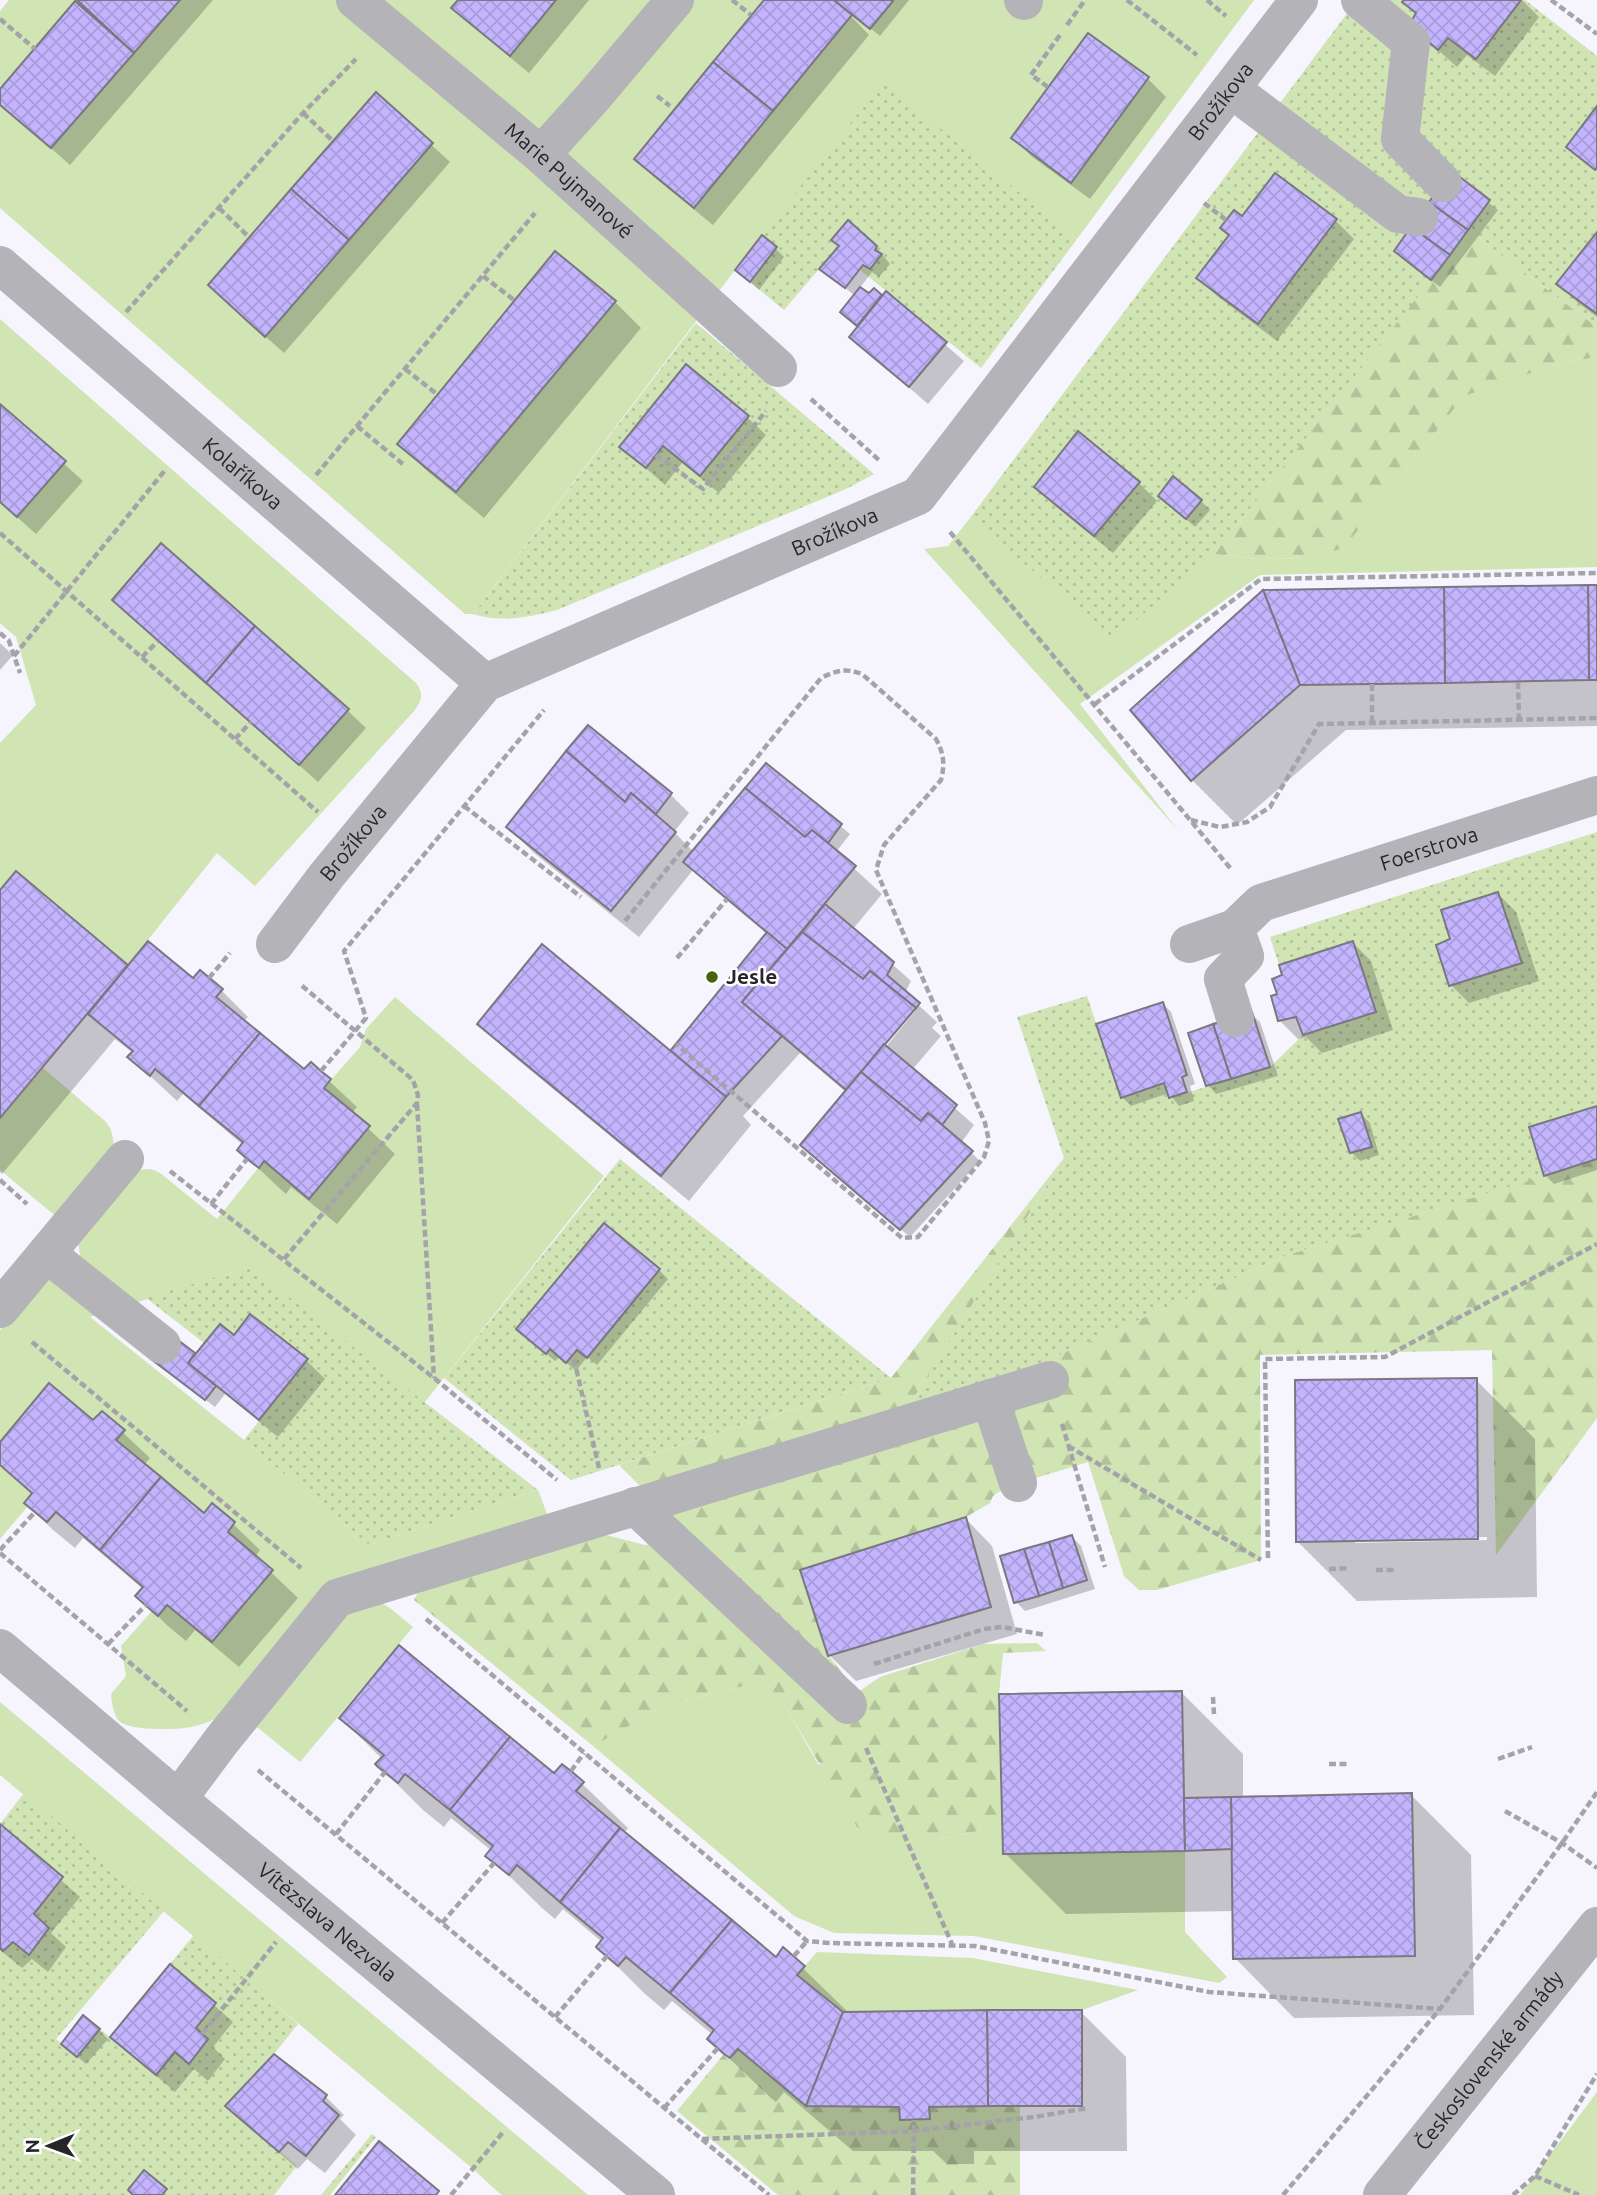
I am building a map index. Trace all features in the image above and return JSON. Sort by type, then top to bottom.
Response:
[{"type":"street","name":"Marie Pujmanové","points":[[355,0],[553,166],[784,374]]},
{"type":"street","points":[[553,166],[594,96],[675,0]]},
{"type":"street","name":"Brožíkova","points":[[275,944],[327,875],[485,683],[918,496],[1299,0]]},
{"type":"street","points":[[1360,0],[1411,42],[1400,139],[1443,183]]},
{"type":"street","points":[[1231,89],[1408,221]]},
{"type":"street","name":"Kolaříkova","points":[[0,265],[485,683]]},
{"type":"street","name":"Foerstrova","points":[[1189,944],[1250,914],[1597,795]]},
{"type":"street","points":[[1235,1018],[1223,979],[1245,956],[1250,914]]},
{"type":"street","points":[[0,1310],[125,1159]]},
{"type":"street","points":[[47,1254],[162,1345]]},
{"type":"street","points":[[178,1799],[337,1598],[1050,1380]]},
{"type":"street","points":[[990,1398],[1018,1483]]},
{"type":"street","points":[[615,1512],[835,1693]]},
{"type":"street","name":"Vítězslava Nezvala","points":[[0,1648],[14,1676],[178,1799],[656,2195]]},
{"type":"street","name":"Československé armády","points":[[1382,2195],[1597,1926]]},
{"type":"path","points":[[732,0],[751,15]]},
{"type":"path","points":[[1048,87],[1031,75],[1086,0]]},
{"type":"path","points":[[1127,0],[1201,58]]},
{"type":"path","points":[[1207,0],[1232,21]]},
{"type":"path","points":[[1551,0],[1597,34]]},
{"type":"path","points":[[0,19],[35,49]]},
{"type":"path","points":[[126,313],[303,113],[387,27]]},
{"type":"path","points":[[303,113],[333,141]]},
{"type":"path","points":[[314,476],[483,276],[553,166]]},
{"type":"path","points":[[1194,196],[1226,220]]},
{"type":"path","points":[[219,208],[249,237]]},
{"type":"path","points":[[483,276],[514,300]]},
{"type":"path","points":[[405,369],[438,395]]},
{"type":"path","points":[[656,455],[703,489],[784,374],[885,465]]},
{"type":"path","points":[[357,426],[404,465]]},
{"type":"path","points":[[14,656],[174,459]]},
{"type":"path","points":[[918,496],[1241,881],[1250,914]]},
{"type":"path","points":[[0,533],[327,820]]},
{"type":"path","points":[[1095,704],[1261,579],[1597,573]]},
{"type":"path","points":[[0,633],[9,641],[20,673]]},
{"type":"path","points":[[142,657],[158,641]]},
{"type":"path","points":[[625,921],[821,678],[834,671],[848,669],[862,674],[936,739],[943,752],[944,768],[941,780],[884,845],[878,856],[876,870],[985,1123],[989,1141],[985,1157],[918,1237],[902,1238],[676,1044]]},
{"type":"path","points":[[1518,681],[1519,719]]},
{"type":"path","points":[[1371,684],[1372,723]]},
{"type":"path","points":[[1190,820],[1220,827],[1247,822],[1270,807],[1319,724],[1597,718]]},
{"type":"path","points":[[235,739],[251,722]]},
{"type":"path","points":[[464,806],[581,897]]},
{"type":"path","points":[[677,958],[727,898]]},
{"type":"path","points":[[294,978],[413,1080],[418,1095],[434,1378]]},
{"type":"path","points":[[321,1071],[366,1018]]},
{"type":"path","points":[[284,1259],[417,1103]]},
{"type":"path","points":[[211,1204],[247,1159]]},
{"type":"path","points":[[168,1169],[434,1378],[615,1512]]},
{"type":"path","points":[[1268,1558],[1265,1359],[1385,1357],[1597,1244]]},
{"type":"path","points":[[32,1342],[337,1598]]},
{"type":"path","points":[[574,1359],[615,1512]]},
{"type":"path","points":[[1050,1380],[1105,1567]]},
{"type":"path","points":[[113,1419],[118,1414]]},
{"type":"path","points":[[1068,1446],[1261,1560]]},
{"type":"path","points":[[224,1513],[229,1508]]},
{"type":"path","points":[[36,1512],[0,1552],[769,2195]]},
{"type":"path","points":[[1329,1569],[1350,1568]]},
{"type":"path","points":[[1376,1570],[1397,1570]]},
{"type":"path","points":[[384,1585],[807,1941],[975,1946],[1209,1992],[1440,2009]]},
{"type":"path","points":[[108,1644],[146,1605]]},
{"type":"path","points":[[952,1944],[835,1693],[984,1629],[1002,1627],[1045,1634]]},
{"type":"path","points":[[1213,1697],[1213,1714]]},
{"type":"path","points":[[1498,1759],[1532,1747]]},
{"type":"path","points":[[571,1771],[584,1753]]},
{"type":"path","points":[[1329,1764],[1347,1764]]},
{"type":"path","points":[[336,1834],[385,1772]]},
{"type":"path","points":[[1283,2195],[1440,2009],[1563,1843],[1597,1792]]},
{"type":"path","points":[[1505,1811],[1563,1843],[1597,1868]]},
{"type":"path","points":[[442,1923],[494,1863]]},
{"type":"path","points":[[202,2034],[277,1940]]},
{"type":"path","points":[[794,1956],[807,1941]]},
{"type":"path","points":[[555,2017],[607,1956]]},
{"type":"path","points":[[664,2108],[718,2048]]},
{"type":"path","points":[[1513,2195],[1535,2176],[1597,2074]]},
{"type":"path","points":[[702,2139],[914,2131],[1088,2108]]},
{"type":"path","points":[[912,2195],[914,2120]]},
{"type":"path","points":[[451,2195],[506,2129]]},
{"type":"path","points":[[1535,2176],[1579,2195]]},
{"type":"green space","points":[[9,0],[1254,0],[1077,239],[883,83],[735,270],[473,614],[465,614],[0,208],[0,11]]},
{"type":"green space","points":[[1357,0],[1404,0],[1402,2],[1416,13],[1409,25],[1438,50],[1448,38],[1476,59],[1521,0],[1525,0],[1597,56],[1597,327],[1468,230],[1490,200],[1452,172],[1394,251],[1431,280],[1214,554],[1114,639],[970,518]]},
{"type":"green space","points":[[883,82],[1077,239],[981,368],[859,269],[863,265],[870,269],[882,254],[875,250],[877,245],[848,221],[832,240],[839,246],[784,310],[750,282],[776,247],[762,235]]},
{"type":"green space","points":[[1468,230],[1597,327],[1597,357],[1561,363],[1464,396],[1344,548],[1310,558],[1258,559],[1214,554]]},
{"type":"green space","points":[[0,319],[416,683],[421,693],[421,700],[415,710],[255,886],[217,853],[128,965],[17,871],[0,890],[0,743],[36,705],[16,637],[0,623]]},
{"type":"green space","points":[[696,323],[874,474],[846,489],[557,610],[504,619],[473,614]]},
{"type":"green space","points":[[1597,357],[1597,567],[1260,575],[1080,704],[1178,830],[924,549],[948,546],[970,518],[1114,638],[1214,554],[1258,559],[1310,558],[1344,548],[1464,395],[1561,363]]},
{"type":"green space","points":[[1597,832],[1597,1106],[1529,1127],[1544,1176],[1287,1255],[896,1426],[1064,1158],[1017,1017],[1087,996],[1121,1098],[1164,1083],[1170,1098],[1270,1067],[1303,1035],[1375,1012],[1353,941],[1279,965],[1270,937]]},
{"type":"green space","points":[[395,997],[604,1176],[424,1403],[250,1267],[90,1317],[244,1440],[369,1545],[538,1490],[549,1519],[357,1578],[228,1713],[184,1728],[132,1727],[119,1721],[115,1715],[111,1694],[126,1676],[121,1646],[152,1611],[167,1605],[212,1642],[272,1570],[116,1440],[125,1430],[102,1411],[93,1420],[49,1384],[0,1442],[0,1330],[44,1281],[62,1277],[80,1255],[78,1243],[140,1170],[149,1169],[160,1173],[217,1219],[264,1161],[310,1199],[370,1126],[324,1088],[360,1047],[366,1029]]},
{"type":"green space","points":[[43,1068],[106,1122],[111,1130],[115,1149],[58,1218],[0,1170],[0,1118]]},
{"type":"green space","points":[[1064,1158],[897,1425],[1287,1255],[1597,1159],[1597,1418],[1496,1555],[1492,1350],[1260,1355],[1261,1560],[1157,1590],[1139,1590],[1124,1576],[1088,1462],[1006,1487],[993,1496],[990,1503],[966,1517],[800,1570],[828,1655],[858,1692],[880,1677],[983,1644],[1037,1643],[1046,1651],[1003,1653],[999,1694],[1002,1826],[938,1839],[880,1838],[857,1827],[785,1706],[752,1684],[669,1704],[593,1746],[414,1600],[421,1587],[602,1534],[645,1545],[688,1539],[685,1531],[619,1465],[891,1378]]},
{"type":"green space","points":[[620,1159],[891,1378],[571,1480],[444,1378]]},
{"type":"green space","points":[[250,1267],[538,1490],[369,1545],[244,1440],[308,1359],[251,1314],[234,1335],[220,1324],[204,1343],[146,1298]]},
{"type":"green space","points":[[0,1465],[32,1493],[24,1503],[28,1506],[0,1539]]},
{"type":"green space","points":[[378,1601],[413,1627],[300,1762],[257,1727],[353,1608]]},
{"type":"green space","points":[[752,1684],[785,1706],[818,1764],[938,1839],[1002,1826],[1003,1854],[1185,1851],[1185,1932],[1227,1977],[1219,1983],[974,1936],[834,1933],[794,1916],[593,1746],[669,1704]]},
{"type":"green space","points":[[0,1702],[588,2195],[502,2195],[0,1775]]},
{"type":"green space","points":[[24,1793],[164,1911],[56,2039],[77,2056],[100,2029],[156,2075],[175,2052],[190,2064],[208,2040],[196,2028],[216,2003],[170,1964],[194,1935],[298,2024],[226,2106],[297,2166],[274,2195],[162,2195],[166,2189],[144,2170],[128,2190],[133,2195],[0,2195],[0,1948],[4,1951],[13,1942],[29,1954],[34,1914],[63,1877],[0,1824]]},
{"type":"green space","points":[[817,1952],[972,1958],[1138,1990],[1082,2010],[843,2012],[797,1975]]},
{"type":"green space","points":[[738,2049],[807,2106],[899,2107],[900,2120],[929,2119],[929,2107],[1020,2106],[1020,2195],[778,2195],[677,2111],[724,2054]]},
{"type":"green space","points":[[1597,2092],[1597,2195],[1520,2195]]},
{"type":"green space","points":[[372,2134],[376,2137],[330,2195],[321,2195]]},
{"type":"building","points":[[77,0],[180,0],[134,53]]},
{"type":"building","points":[[458,0],[556,0],[510,56],[451,8]]},
{"type":"building","points":[[764,0],[834,0],[852,15],[773,111],[713,62]]},
{"type":"building","points":[[834,0],[891,0],[893,1],[870,29]]},
{"type":"building","points":[[1521,0],[1476,59],[1448,38],[1438,50],[1409,25],[1416,13],[1402,2]]},
{"type":"building","points":[[75,1],[134,53],[51,148],[0,105],[0,89]]},
{"type":"building","points":[[1088,33],[1149,77],[1071,183],[1011,138]]},
{"type":"building","points":[[713,62],[773,111],[694,208],[634,159]]},
{"type":"building","points":[[376,92],[433,143],[349,240],[291,189]]},
{"type":"building","points":[[1597,106],[1597,168],[1595,170],[1566,147]]},
{"type":"building","points":[[1452,171],[1490,200],[1468,230],[1429,202]]},
{"type":"building","points":[[1275,173],[1337,219],[1258,324],[1196,278],[1229,235],[1220,228],[1234,210],[1242,216]]},
{"type":"building","points":[[291,189],[349,240],[265,337],[208,285]]},
{"type":"building","points":[[1429,202],[1468,230],[1450,255],[1411,227]]},
{"type":"building","points":[[848,220],[877,246],[875,250],[882,254],[870,269],[863,265],[845,288],[819,269],[839,246],[831,240]]},
{"type":"building","points":[[1411,227],[1450,255],[1431,280],[1394,251]]},
{"type":"building","points":[[1597,232],[1597,314],[1556,284]]},
{"type":"building","points":[[762,235],[777,247],[750,282],[735,270]]},
{"type":"building","points":[[555,251],[616,301],[456,492],[397,444]]},
{"type":"building","points":[[860,287],[869,293],[874,288],[882,295],[857,326],[840,312]]},
{"type":"building","points":[[886,291],[947,342],[909,387],[849,337]]},
{"type":"building","points":[[686,364],[749,416],[700,476],[663,446],[646,468],[619,447]]},
{"type":"building","points":[[0,404],[66,461],[17,517],[0,502]]},
{"type":"building","points":[[1078,431],[1140,482],[1094,536],[1034,487]]},
{"type":"building","points":[[1173,476],[1202,500],[1186,519],[1158,496]]},
{"type":"building","points":[[161,543],[255,626],[206,683],[112,600]]},
{"type":"building","points":[[1588,585],[1597,585],[1597,680],[1589,680]]},
{"type":"building","points":[[1588,585],[1589,680],[1445,683],[1444,587]]},
{"type":"building","points":[[1444,587],[1445,683],[1300,685],[1263,590]]},
{"type":"building","points":[[1263,590],[1300,685],[1191,781],[1130,710]]},
{"type":"building","points":[[255,626],[349,709],[299,765],[206,683]]},
{"type":"building","points":[[588,725],[672,793],[656,814],[631,793],[625,802],[566,751]]},
{"type":"building","points":[[566,751],[625,802],[631,793],[676,832],[611,911],[506,827]]},
{"type":"building","points":[[766,763],[842,824],[828,843],[812,830],[805,837],[745,788]]},
{"type":"building","points":[[745,788],[805,837],[812,830],[856,866],[787,949],[683,862]]},
{"type":"building","points":[[16,871],[128,965],[0,1118],[0,890]]},
{"type":"building","points":[[1498,892],[1522,963],[1449,986],[1436,945],[1450,939],[1441,910]]},
{"type":"building","points":[[825,904],[894,962],[887,975],[920,1003],[916,1008],[870,971],[863,979],[802,932]]},
{"type":"building","points":[[767,932],[787,949],[742,1002],[782,1036],[726,1097],[670,1051]]},
{"type":"building","points":[[802,932],[863,979],[870,971],[916,1008],[846,1090],[742,1002]]},
{"type":"building","points":[[148,941],[193,978],[200,970],[223,989],[216,997],[260,1033],[199,1106],[155,1069],[150,1076],[127,1057],[133,1051],[88,1014]]},
{"type":"building","points":[[1353,941],[1376,1012],[1303,1035],[1296,1017],[1278,1021],[1271,996],[1277,994],[1272,979],[1282,975],[1279,965]]},
{"type":"building","points":[[542,944],[726,1097],[661,1176],[477,1024]]},
{"type":"building","points":[[1163,1002],[1187,1075],[1182,1077],[1187,1092],[1169,1098],[1164,1083],[1121,1098],[1096,1024]]},
{"type":"building","points":[[1252,1012],[1270,1067],[1231,1079],[1213,1024]]},
{"type":"building","points":[[1213,1024],[1231,1079],[1206,1086],[1188,1033]]},
{"type":"building","points":[[260,1033],[304,1069],[311,1062],[331,1079],[324,1088],[370,1126],[309,1199],[264,1161],[259,1168],[247,1159],[237,1150],[243,1142],[199,1106]]},
{"type":"building","points":[[884,1044],[957,1105],[942,1125],[928,1113],[921,1121],[861,1072]]},
{"type":"building","points":[[861,1072],[921,1121],[928,1113],[973,1151],[900,1230],[800,1145]]},
{"type":"building","points":[[1597,1106],[1597,1159],[1544,1176],[1529,1127]]},
{"type":"building","points":[[1361,1112],[1372,1147],[1350,1153],[1338,1119]]},
{"type":"building","points":[[604,1223],[660,1269],[587,1358],[577,1350],[566,1363],[550,1349],[546,1354],[516,1329]]},
{"type":"building","points":[[250,1314],[308,1359],[259,1420],[188,1363],[220,1324],[234,1335]]},
{"type":"building","points":[[170,1334],[195,1353],[188,1363],[216,1386],[205,1400],[151,1359]]},
{"type":"building","points":[[1477,1378],[1478,1539],[1296,1542],[1295,1380]]},
{"type":"building","points":[[49,1383],[93,1420],[102,1411],[125,1430],[116,1440],[161,1477],[100,1550],[56,1512],[47,1522],[24,1503],[32,1493],[0,1465],[0,1442]]},
{"type":"building","points":[[161,1477],[204,1513],[212,1503],[235,1522],[228,1532],[273,1570],[212,1642],[167,1605],[158,1616],[135,1596],[143,1587],[100,1550]]},
{"type":"building","points":[[966,1517],[991,1607],[828,1656],[800,1570]]},
{"type":"building","points":[[1072,1535],[1087,1580],[1063,1588],[1049,1542]]},
{"type":"building","points":[[1049,1542],[1063,1588],[1039,1596],[1024,1549]]},
{"type":"building","points":[[1024,1549],[1039,1596],[1014,1603],[1000,1556]]},
{"type":"building","points":[[399,1645],[510,1737],[450,1810],[405,1774],[398,1783],[378,1767],[375,1764],[384,1755],[339,1718]]},
{"type":"building","points":[[1182,1691],[1185,1851],[1003,1854],[999,1694]]},
{"type":"building","points":[[510,1737],[554,1773],[562,1764],[571,1771],[584,1782],[576,1791],[620,1828],[560,1902],[517,1865],[509,1875],[485,1856],[493,1846],[450,1810]]},
{"type":"building","points":[[1412,1793],[1415,1956],[1233,1959],[1231,1797]]},
{"type":"building","points":[[1231,1797],[1232,1849],[1185,1851],[1184,1798]]},
{"type":"building","points":[[0,1824],[63,1877],[34,1914],[49,1928],[29,1955],[13,1942],[3,1951],[0,1948]]},
{"type":"building","points":[[620,1828],[732,1920],[670,1993],[626,1957],[618,1966],[596,1947],[603,1938],[560,1902]]},
{"type":"building","points":[[732,1920],[776,1957],[783,1947],[805,1966],[797,1975],[843,2012],[806,2106],[738,2049],[730,2058],[724,2054],[707,2039],[714,2030],[670,1993]]},
{"type":"building","points":[[170,1964],[216,2003],[196,2028],[208,2039],[189,2064],[175,2052],[156,2075],[110,2037]]},
{"type":"building","points":[[987,2010],[1082,2010],[1082,2106],[988,2106]]},
{"type":"building","points":[[987,2010],[988,2106],[929,2107],[930,2119],[900,2120],[899,2107],[806,2106],[843,2012]]},
{"type":"building","points":[[83,2015],[100,2029],[77,2057],[61,2044]]},
{"type":"building","points":[[274,2054],[327,2095],[323,2101],[339,2115],[306,2156],[288,2142],[279,2152],[225,2106]]},
{"type":"building","points":[[379,2141],[439,2191],[436,2195],[335,2195]]},
{"type":"building","points":[[144,2170],[167,2189],[162,2195],[133,2195],[128,2190]]},
{"type":"place","name":"Jesle","points":[[712,977]]}]
